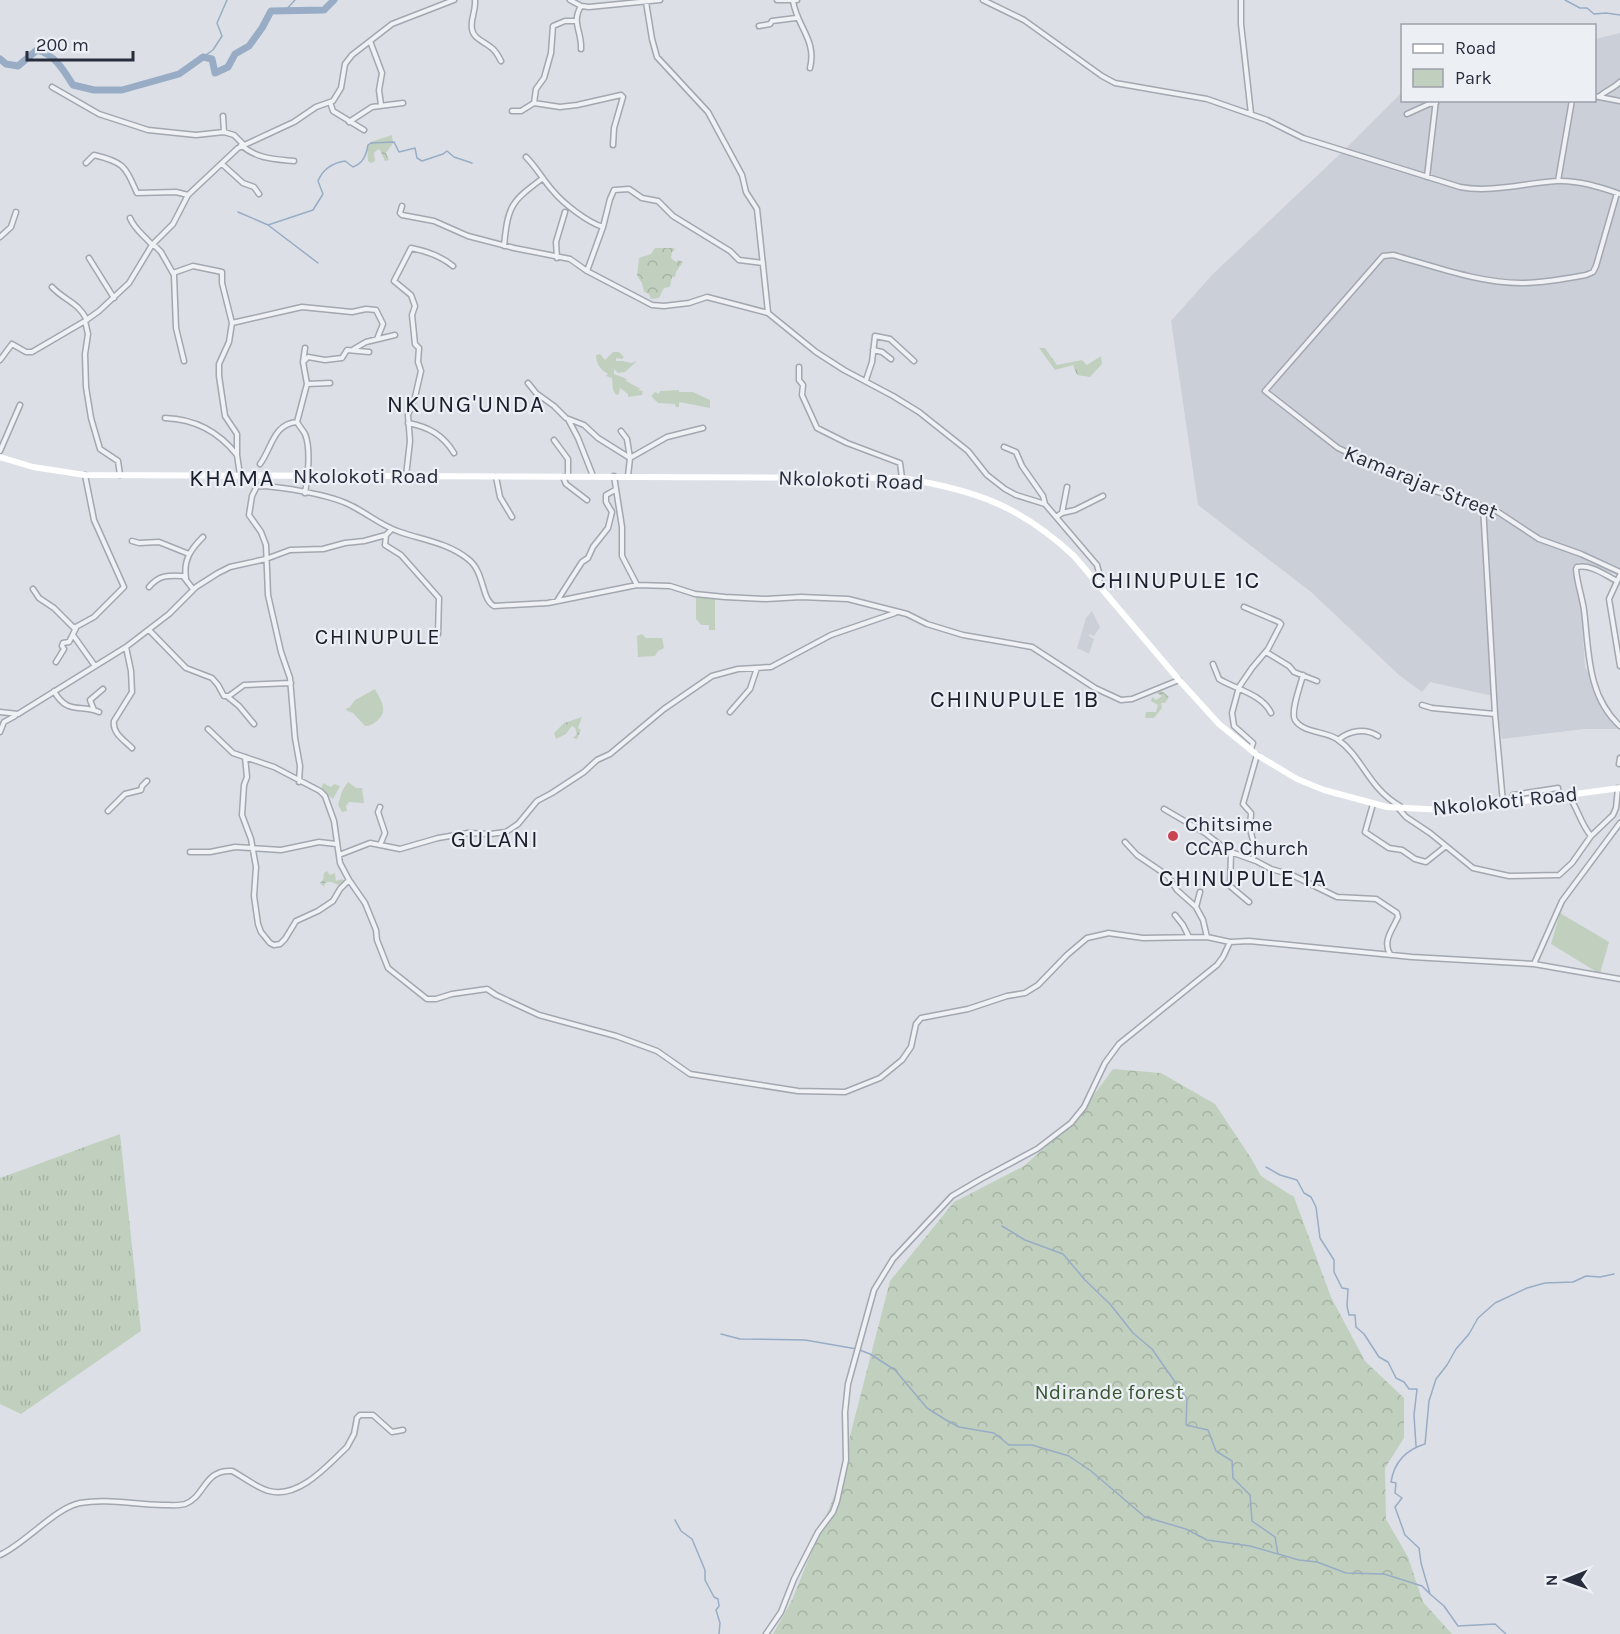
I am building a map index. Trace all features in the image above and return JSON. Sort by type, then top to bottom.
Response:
[{"type":"main road","name":"Nkolokoti Road","points":[[0,457],[33,467],[85,475],[902,478],[938,483],[977,494],[1005,507],[1035,524],[1061,544],[1219,724],[1257,755],[1298,779],[1324,790],[1373,804],[1402,809],[1455,810],[1619,788]]},
{"type":"street","points":[[0,360],[12,344],[26,352],[32,352],[86,320],[114,298],[129,283],[152,245],[173,224],[188,195],[242,145],[294,122],[316,106],[330,102],[341,88],[346,61],[370,40],[399,21],[452,0]]},
{"type":"street","points":[[475,0],[476,11],[472,22],[472,32],[476,38],[492,48],[501,61]]},
{"type":"street","points":[[570,0],[581,6],[594,7],[660,0]]},
{"type":"street","points":[[777,0],[795,1],[796,18],[808,36],[813,61],[810,68]]},
{"type":"street","points":[[983,0],[1024,20],[1114,83],[1207,99],[1251,114],[1303,138],[1469,189],[1558,181],[1581,183],[1619,194]]},
{"type":"street","points":[[1241,0],[1240,24],[1251,114]]},
{"type":"street","points":[[646,2],[657,57],[708,112],[742,175],[746,192],[757,209],[768,313]]},
{"type":"street","points":[[581,6],[576,15],[581,36],[581,49]]},
{"type":"street","points":[[759,26],[770,24],[772,21],[796,18]]},
{"type":"street","points":[[534,103],[536,89],[544,78],[551,53],[553,26],[565,21],[576,21]]},
{"type":"street","points":[[370,40],[382,73],[379,90],[381,105]]},
{"type":"street","points":[[1597,96],[1614,88],[1620,82]]},
{"type":"street","points":[[52,87],[99,114],[148,130],[196,135],[224,132],[234,135],[248,150],[265,158],[294,161]]},
{"type":"street","points":[[512,111],[522,111],[534,103],[577,105],[622,95],[614,128],[613,145]]},
{"type":"street","points":[[1597,96],[1620,101]]},
{"type":"street","points":[[330,102],[333,111],[364,130]]},
{"type":"street","points":[[1407,114],[1436,102],[1427,177]]},
{"type":"street","points":[[1558,181],[1572,102]]},
{"type":"street","points":[[349,122],[365,111],[381,105],[392,106],[403,103]]},
{"type":"street","points":[[224,116],[224,132]]},
{"type":"street","points":[[86,163],[94,155],[122,164],[127,168],[137,194],[176,192],[188,195]]},
{"type":"street","points":[[526,157],[539,169],[555,194],[589,221],[603,227]]},
{"type":"street","points":[[222,164],[243,183],[254,187],[259,194]]},
{"type":"street","points":[[504,246],[509,212],[520,195],[544,178]]},
{"type":"street","points":[[587,272],[614,190],[629,189],[642,198],[658,201],[668,212],[725,248],[738,260],[763,263]]},
{"type":"street","name":"Kamarajar Street","points":[[1619,194],[1596,266],[1590,274],[1534,283],[1507,282],[1473,276],[1393,255],[1383,256],[1265,391],[1338,448],[1419,486],[1502,514],[1539,539],[1581,554],[1620,573]]},
{"type":"street","points":[[402,206],[401,215],[434,221],[468,236],[504,246],[570,259],[587,272],[657,306],[689,303],[707,297],[768,313],[808,347],[919,412],[968,451],[987,475],[1005,489],[1045,504]]},
{"type":"street","points":[[0,237],[11,227],[16,212]]},
{"type":"street","points":[[557,258],[556,242],[566,212]]},
{"type":"street","points":[[130,218],[134,226],[161,252],[173,273],[176,328],[184,361]]},
{"type":"street","points":[[406,476],[410,441],[409,411],[421,371],[412,315],[415,306],[411,295],[394,281],[411,248],[425,250],[445,259],[453,266]]},
{"type":"street","points":[[89,258],[114,298]]},
{"type":"street","points":[[173,273],[193,266],[222,271],[232,323],[229,342],[219,364],[219,376],[225,416],[237,434],[240,476]]},
{"type":"street","points":[[52,287],[65,299],[75,303],[86,320],[88,334],[85,354],[86,387],[91,418],[98,446],[118,461],[120,475]]},
{"type":"street","points":[[232,323],[296,308],[308,307],[352,312],[366,309],[376,310],[383,324],[377,339]]},
{"type":"street","points":[[303,362],[308,357],[325,360],[342,358],[347,350],[395,335]]},
{"type":"street","points":[[866,380],[872,362],[874,336],[886,338],[897,344],[914,361]]},
{"type":"street","points":[[305,348],[303,362],[311,382],[297,422],[306,438],[308,476],[305,493]]},
{"type":"street","points":[[353,349],[369,352]]},
{"type":"street","points":[[873,350],[882,352],[891,359]]},
{"type":"street","points":[[799,367],[802,395],[817,428],[847,443],[900,463],[902,478]]},
{"type":"street","points":[[311,382],[330,382]]},
{"type":"street","points":[[528,383],[573,426],[593,476]]},
{"type":"street","points":[[0,450],[20,405]]},
{"type":"street","points":[[165,418],[180,419],[203,426],[237,454]]},
{"type":"street","points":[[566,418],[584,425],[598,438],[630,459]]},
{"type":"street","points":[[260,464],[269,453],[273,438],[280,428],[297,422]]},
{"type":"street","points":[[408,423],[440,435],[454,453]]},
{"type":"street","points":[[630,459],[667,438],[703,428]]},
{"type":"street","points":[[621,431],[627,439],[630,459],[628,476]]},
{"type":"street","points":[[554,440],[568,459],[566,484],[587,500]]},
{"type":"street","points":[[1004,447],[1018,454],[1022,466],[1043,496],[1045,504],[1097,566],[1100,576],[1098,585]]},
{"type":"street","points":[[56,662],[64,648],[62,646],[69,642],[76,628],[100,613],[124,585],[94,520],[85,475]]},
{"type":"street","points":[[272,488],[273,476]]},
{"type":"street","points":[[496,476],[500,497],[512,517]]},
{"type":"street","points":[[614,476],[622,527],[622,556],[637,585]]},
{"type":"street","points":[[299,782],[300,766],[295,738],[291,682],[281,652],[268,596],[266,545],[259,529],[250,518],[249,511],[255,488],[262,486],[338,500],[392,529],[436,542],[467,558],[478,569],[487,599],[494,606],[556,602],[637,585],[670,586],[695,594],[725,597],[848,598],[895,613],[907,614],[927,624],[963,635],[1032,647],[1095,688],[1121,700],[1132,699],[1179,681]]},
{"type":"street","points":[[1062,513],[1067,487]]},
{"type":"street","points":[[556,602],[608,528],[612,512],[606,501],[606,495],[615,490]]},
{"type":"street","points":[[1056,517],[1104,496]]},
{"type":"street","points":[[1483,506],[1495,714],[1503,804]]},
{"type":"street","points":[[0,732],[4,723],[149,630],[207,578],[230,567],[266,559],[290,549],[323,549],[386,535],[392,529]]},
{"type":"street","points":[[386,535],[385,545],[401,555],[439,598],[438,634]]},
{"type":"street","points":[[186,579],[186,563],[189,554],[203,537]]},
{"type":"street","points":[[132,542],[159,542],[189,554]]},
{"type":"street","points":[[1617,581],[1600,571],[1583,566],[1576,569],[1584,612],[1591,679],[1603,702],[1620,726]]},
{"type":"street","points":[[1620,573],[1611,594],[1610,605],[1620,666]]},
{"type":"street","points":[[149,587],[164,575],[183,576],[193,589]]},
{"type":"street","points":[[33,589],[39,598],[50,604],[72,628],[76,628]]},
{"type":"street","points":[[1244,607],[1280,622],[1266,652],[1239,687],[1232,719],[1238,730],[1252,742],[1251,750]]},
{"type":"street","points":[[338,855],[368,843],[404,849],[438,838],[468,833],[494,834],[513,829],[537,801],[584,772],[597,760],[610,754],[664,709],[706,680],[741,668],[771,667],[831,635],[895,613]]},
{"type":"street","points":[[149,630],[186,668],[212,678],[224,696],[239,706],[254,724]]},
{"type":"street","points":[[72,634],[95,666]]},
{"type":"street","points":[[126,646],[132,692],[113,725],[117,733],[132,748]]},
{"type":"street","points":[[1266,652],[1294,672],[1317,681]]},
{"type":"street","points":[[1213,664],[1219,679],[1239,687],[1267,707],[1270,713]]},
{"type":"street","points":[[730,712],[750,689],[757,668]]},
{"type":"street","points":[[1303,675],[1294,718],[1298,723],[1338,740],[1360,764],[1377,788],[1402,809],[1406,817],[1478,870],[1515,877],[1559,875],[1572,863],[1591,836],[1615,812],[1619,788]]},
{"type":"street","points":[[228,697],[244,685],[291,682]]},
{"type":"street","points":[[54,691],[65,705],[97,711],[90,700],[103,689]]},
{"type":"street","points":[[1422,705],[1495,714]]},
{"type":"street","points":[[0,712],[18,714]]},
{"type":"street","points":[[208,729],[232,753],[274,767],[320,791],[327,799],[335,824],[338,855],[349,880],[367,907],[388,968],[427,999],[487,989],[539,1015],[616,1036],[657,1051],[690,1074],[798,1091],[845,1092],[880,1078],[906,1055],[911,1047],[916,1024],[920,1019],[968,1009],[1007,996],[1025,993],[1038,985],[1087,938],[1108,932],[1143,938],[1207,937],[1230,942],[1250,941],[1534,964],[1620,979]]},
{"type":"street","points":[[1338,740],[1348,734],[1362,731],[1378,736]]},
{"type":"street","points":[[1253,860],[1255,848],[1250,829],[1251,813],[1243,805],[1257,755]]},
{"type":"street","points":[[245,757],[247,777],[244,785],[242,812],[256,867],[254,896],[258,924],[261,932],[271,944],[280,944],[296,921],[318,911],[333,900],[349,880]]},
{"type":"street","points":[[1619,764],[1620,758]]},
{"type":"street","points":[[108,811],[125,794],[141,790],[147,781]]},
{"type":"street","points":[[1514,795],[1558,788],[1559,796]]},
{"type":"street","points":[[1568,795],[1575,804],[1580,821],[1591,836]]},
{"type":"street","points":[[1373,804],[1365,832],[1389,848],[1402,850],[1415,859],[1426,862],[1446,846]]},
{"type":"street","points":[[380,807],[379,816],[385,833],[380,845]]},
{"type":"street","points":[[1164,809],[1199,829],[1231,853],[1292,875],[1338,897],[1364,897],[1384,902],[1397,913],[1398,917],[1386,942],[1386,948],[1390,954]]},
{"type":"street","points":[[1534,964],[1562,901],[1620,823]]},
{"type":"street","points":[[190,852],[210,852],[236,847],[281,850],[319,842],[336,844]]},
{"type":"street","points":[[1125,842],[1134,853],[1168,876],[1177,890],[1196,907],[1204,923],[1207,937]]},
{"type":"street","points":[[1231,853],[1230,886],[1249,902]]},
{"type":"street","points":[[1196,907],[1200,892]]},
{"type":"street","points":[[1174,915],[1183,925],[1189,937]]},
{"type":"street","points":[[766,1634],[781,1612],[794,1579],[818,1532],[833,1512],[837,1501],[846,1460],[845,1412],[848,1384],[874,1290],[893,1259],[952,1196],[1037,1149],[1071,1123],[1084,1107],[1105,1063],[1119,1044],[1217,965],[1230,942]]},
{"type":"street","points":[[0,1556],[75,1504],[110,1501],[138,1505],[180,1505],[189,1502],[209,1479],[225,1471],[232,1471],[268,1491],[278,1492],[295,1488],[308,1480],[347,1447],[352,1441],[360,1415],[373,1415],[392,1432],[403,1430]]},
{"type":"shaded area","points":[[1620,33],[1620,576],[1578,562],[1585,667],[1620,724],[1620,729],[1585,729],[1502,739],[1493,696],[1430,682],[1422,692],[1399,675],[1311,592],[1198,505],[1171,321],[1213,274],[1401,93],[1401,102],[1596,102],[1596,39]]},
{"type":"shaded area","points":[[1092,611],[1100,627],[1094,636],[1089,634],[1094,639],[1089,654],[1077,648],[1086,618]]},
{"type":"green space","points":[[392,135],[393,143],[386,153],[389,160],[385,161],[378,149],[374,153],[375,161],[371,163],[368,161],[367,145]]},
{"type":"green space","points":[[655,248],[675,249],[671,258],[676,262],[678,260],[683,262],[675,277],[672,277],[670,287],[664,288],[659,298],[651,299],[649,294],[644,292],[637,276],[639,258],[651,254]]},
{"type":"green space","points":[[1039,348],[1045,348],[1057,365],[1082,360],[1087,365],[1101,356],[1102,364],[1090,377],[1077,375],[1073,365],[1055,370]]},
{"type":"green space","points":[[613,352],[619,352],[624,357],[616,358],[616,361],[631,363],[637,361],[625,372],[618,373],[614,369],[614,374],[627,379],[626,381],[641,389],[638,390],[643,391],[642,395],[628,397],[628,394],[620,388],[619,394],[616,395],[612,378],[606,376],[608,374],[601,368],[596,358],[596,355],[600,354],[605,360]]},
{"type":"green space","points":[[679,390],[679,392],[693,392],[710,400],[710,408],[679,402],[679,407],[676,407],[675,404],[658,403],[651,396],[655,392],[659,394],[660,391]]},
{"type":"green space","points":[[715,594],[715,630],[709,630],[709,625],[701,625],[696,619],[696,595]]},
{"type":"green space","points":[[642,634],[646,638],[662,638],[664,648],[655,656],[638,657],[637,636]]},
{"type":"green space","points":[[1158,688],[1169,697],[1165,703],[1161,703],[1162,708],[1154,718],[1145,718],[1146,712],[1156,712],[1158,705],[1151,701],[1152,697],[1156,700],[1162,696],[1155,692]]},
{"type":"green space","points":[[375,689],[383,712],[376,721],[365,726],[346,708]]},
{"type":"green space","points":[[582,717],[578,728],[581,730],[577,739],[573,738],[577,734],[572,726],[566,734],[556,739],[554,733],[564,723]]},
{"type":"green space","points":[[348,782],[356,788],[362,788],[364,803],[349,802],[346,806],[347,811],[342,812],[338,805],[342,791]]},
{"type":"green space","points":[[323,783],[331,787],[334,784],[340,786],[333,799],[321,790]]},
{"type":"green space","points":[[327,871],[330,875],[335,873],[336,881],[341,879],[346,881],[340,885],[325,883],[324,887],[320,883]]},
{"type":"green space","points":[[1560,913],[1609,942],[1600,974],[1551,944]]},
{"type":"green space","name":"Ndirande forest","points":[[1113,1069],[1161,1073],[1215,1104],[1261,1176],[1294,1197],[1331,1297],[1365,1361],[1404,1398],[1404,1438],[1385,1468],[1386,1519],[1408,1557],[1423,1602],[1452,1634],[773,1634],[792,1600],[835,1494],[890,1281],[954,1202],[1024,1166],[1075,1120]]},
{"type":"green space","points":[[120,1134],[141,1331],[21,1414],[0,1404],[0,1178]]},
{"type":"waterway","points":[[203,57],[213,50],[222,36],[217,23],[227,0]]},
{"type":"waterway","points":[[285,11],[295,0]]},
{"type":"waterway","points":[[0,59],[6,64],[18,66],[37,50],[54,59],[73,85],[94,90],[122,90],[179,74],[203,57],[212,59],[215,73],[228,67],[235,54],[249,46],[271,11],[324,10],[334,0]]},
{"type":"waterway","points":[[1565,0],[1580,8],[1587,8],[1594,14],[1620,15]]},
{"type":"waterway","points":[[268,225],[313,210],[323,194],[318,181],[322,173],[328,167],[345,161],[353,167],[364,159],[368,145],[371,143],[394,142],[399,152],[415,148],[417,158],[422,161],[447,151],[454,157],[472,163]]},
{"type":"waterway","points":[[238,212],[268,225],[318,263]]},
{"type":"waterway","points":[[1266,1167],[1280,1175],[1297,1180],[1304,1193],[1311,1197],[1316,1207],[1320,1238],[1334,1260],[1334,1272],[1342,1288],[1348,1289],[1349,1315],[1355,1315],[1356,1327],[1364,1334],[1379,1357],[1388,1362],[1396,1378],[1404,1382],[1409,1389],[1417,1389],[1414,1415],[1416,1446]]},
{"type":"waterway","points":[[1002,1226],[1025,1240],[1063,1254],[1110,1304],[1133,1333],[1152,1349],[1187,1399],[1186,1425],[1208,1430],[1216,1451],[1232,1461],[1233,1478],[1250,1495],[1252,1521],[1275,1537],[1278,1554]]},
{"type":"waterway","points":[[1506,1634],[1495,1624],[1458,1626],[1444,1606],[1430,1594],[1419,1548],[1405,1535],[1395,1507],[1402,1498],[1395,1493],[1396,1483],[1391,1482],[1393,1475],[1398,1463],[1406,1454],[1425,1444],[1429,1401],[1436,1379],[1478,1318],[1495,1303],[1527,1288],[1545,1283],[1573,1282],[1586,1276],[1600,1277],[1614,1274]]},
{"type":"waterway","points":[[721,1334],[740,1339],[805,1340],[857,1349],[870,1354],[895,1370],[927,1408],[946,1420],[959,1427],[994,1433],[1009,1445],[1032,1445],[1069,1456],[1091,1471],[1145,1517],[1186,1529],[1207,1540],[1250,1546],[1299,1560],[1317,1562],[1346,1573],[1384,1574],[1422,1586],[1430,1594]]},
{"type":"waterway","points":[[675,1520],[681,1531],[692,1539],[705,1570],[705,1580],[714,1597],[718,1599],[719,1606],[716,1610],[720,1623],[719,1634]]},
{"type":"place","name":"Chitsime CCAP Church","points":[[1173,836]]},
{"type":"district","name":"NKUNG'UNDA","points":[[466,404]]},
{"type":"district","name":"KHAMA","points":[[232,478]]},
{"type":"district","name":"CHINUPULE 1C","points":[[1176,580]]},
{"type":"district","name":"CHINUPULE","points":[[378,637]]},
{"type":"district","name":"CHINUPULE 1B","points":[[1015,699]]},
{"type":"district","name":"GULANI","points":[[495,839]]},
{"type":"district","name":"CHINUPULE 1A","points":[[1243,878]]}]
